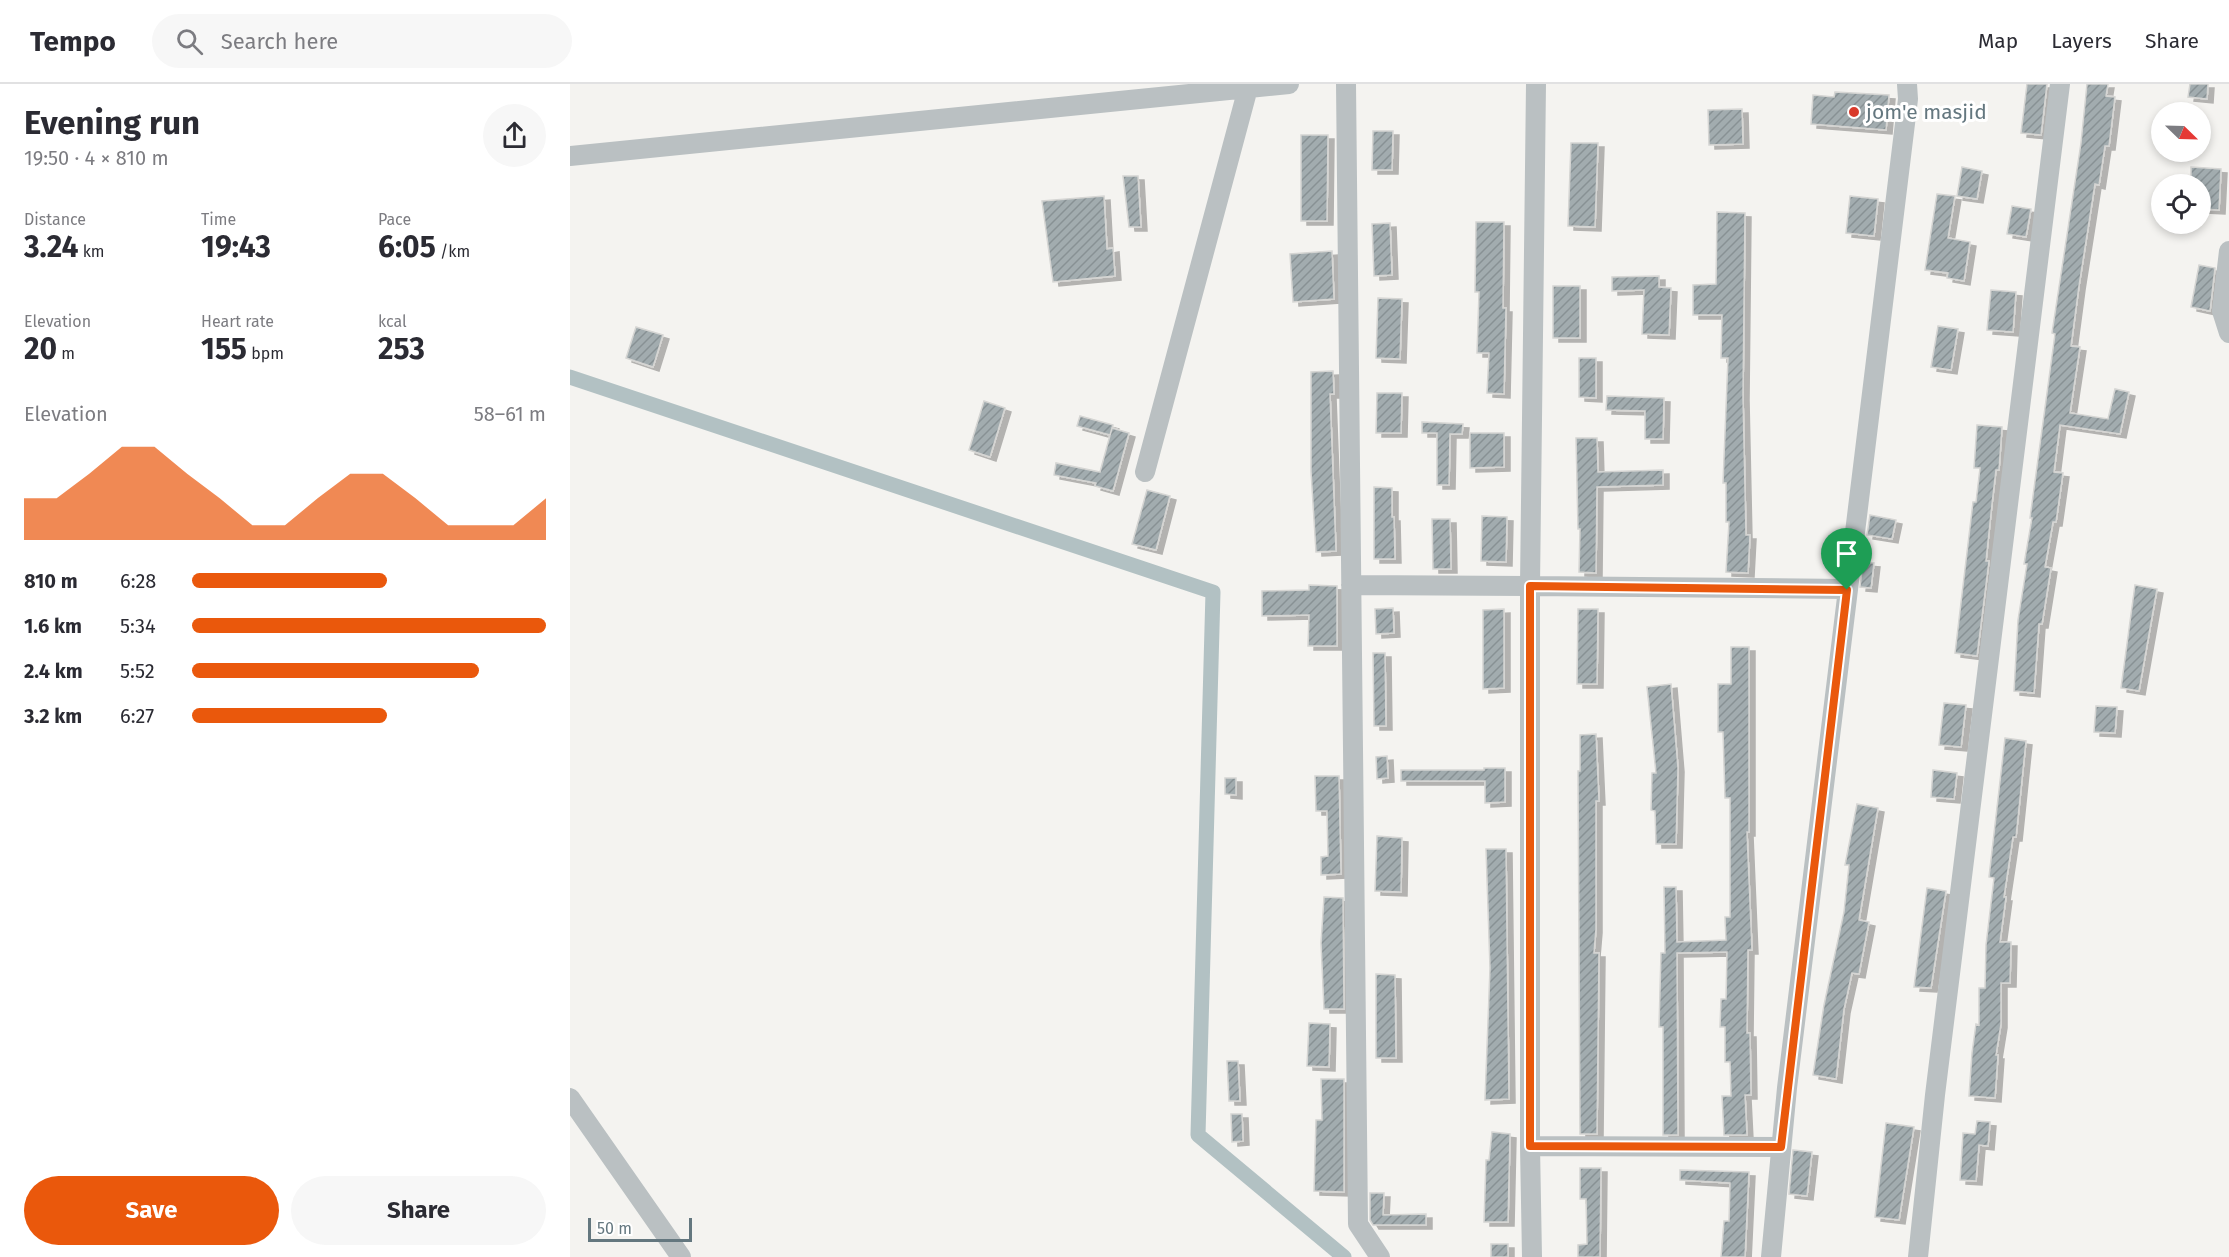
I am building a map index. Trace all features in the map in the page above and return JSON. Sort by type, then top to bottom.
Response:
[{"type":"street","points":[[570,156],[1289,84]]},
{"type":"street","points":[[1346,84],[1358,1224],[1380,1257]]},
{"type":"street","points":[[1532,1257],[1530,586],[1536,84]]},
{"type":"street","points":[[1771,1257],[1781,1147],[1908,99],[1907,84]]},
{"type":"street","points":[[1918,1257],[1935,1095],[2060,84]]},
{"type":"street","points":[[1145,472],[1248,88]]},
{"type":"street","points":[[2229,251],[2222,311],[2229,333]]},
{"type":"street","points":[[1351,585],[1847,590]]},
{"type":"street","points":[[570,1098],[681,1257]]},
{"type":"street","points":[[1530,1146],[1781,1147]]},
{"type":"building","points":[[2027,84],[2047,84],[2041,135],[2021,133]]},
{"type":"building","points":[[2087,84],[2108,84],[2106,96],[2115,97],[2109,146],[2105,146],[2099,185],[2095,184],[2079,286],[2071,346],[2080,347],[2070,413],[2108,419],[2115,389],[2129,392],[2120,434],[2060,425],[2054,472],[2063,473],[2056,522],[2053,522],[2045,567],[2051,568],[2042,624],[2039,624],[2034,693],[2014,691],[2018,620],[2027,564],[2024,564],[2055,334],[2052,333],[2081,143]]},
{"type":"building","points":[[2190,84],[2208,84],[2207,99],[2188,97]]},
{"type":"building","points":[[1835,92],[1889,95],[1886,130],[1811,124],[1813,95],[1834,97]]},
{"type":"building","points":[[1742,109],[1743,144],[1709,145],[1708,110]]},
{"type":"building","points":[[1373,131],[1393,131],[1392,170],[1372,170]]},
{"type":"building","points":[[1301,135],[1328,135],[1327,221],[1301,221]]},
{"type":"building","points":[[1571,143],[1598,143],[1595,227],[1568,226]]},
{"type":"building","points":[[1962,167],[1982,171],[1977,199],[1957,196]]},
{"type":"building","points":[[2191,167],[2221,169],[2219,210],[2211,210],[2211,174],[2191,174]]},
{"type":"building","points":[[1123,176],[1138,176],[1141,227],[1129,227]]},
{"type":"building","points":[[1937,194],[1955,196],[1948,238],[1970,242],[1964,281],[1947,278],[1948,273],[1925,270]]},
{"type":"building","points":[[1104,196],[1107,249],[1113,248],[1115,276],[1053,282],[1042,201]]},
{"type":"building","points":[[1850,196],[1878,199],[1874,236],[1846,233]]},
{"type":"building","points":[[2012,206],[2031,209],[2026,237],[2007,234]]},
{"type":"building","points":[[1717,212],[1745,213],[1743,396],[1746,535],[1750,535],[1748,573],[1726,572],[1729,522],[1726,522],[1726,483],[1723,483],[1728,358],[1721,358],[1722,315],[1693,315],[1693,285],[1716,284]]},
{"type":"building","points":[[1476,222],[1504,222],[1503,308],[1506,308],[1504,394],[1487,393],[1489,353],[1477,353],[1479,292],[1475,292]]},
{"type":"building","points":[[1390,223],[1392,275],[1374,276],[1372,224]]},
{"type":"building","points":[[1332,251],[1334,299],[1293,302],[1290,254]]},
{"type":"building","points":[[2199,265],[2215,268],[2210,311],[2191,307]]},
{"type":"building","points":[[1659,276],[1659,287],[1671,288],[1669,335],[1642,334],[1644,290],[1612,291],[1612,277]]},
{"type":"building","points":[[1553,286],[1580,286],[1580,338],[1553,338]]},
{"type":"building","points":[[1991,290],[2016,292],[2013,332],[1987,330]]},
{"type":"building","points":[[1378,298],[1402,299],[1400,359],[1376,358]]},
{"type":"building","points":[[1938,326],[1958,329],[1951,370],[1931,367]]},
{"type":"building","points":[[636,327],[663,335],[653,367],[626,358]]},
{"type":"building","points":[[1579,358],[1596,358],[1596,398],[1579,397]]},
{"type":"building","points":[[1333,371],[1334,394],[1330,394],[1336,551],[1316,552],[1311,471],[1311,372]]},
{"type":"building","points":[[1377,393],[1402,393],[1401,433],[1376,433]]},
{"type":"building","points":[[1607,396],[1664,398],[1663,439],[1645,439],[1645,411],[1606,410]]},
{"type":"building","points":[[984,401],[1005,408],[990,457],[969,450]]},
{"type":"building","points":[[1080,416],[1113,425],[1110,435],[1077,426]]},
{"type":"building","points":[[1422,422],[1463,424],[1462,434],[1450,434],[1449,485],[1437,485],[1437,433],[1422,433]]},
{"type":"building","points":[[1977,425],[2002,427],[1977,656],[1955,653],[1973,502],[1976,502],[1980,468],[1974,468]]},
{"type":"building","points":[[1112,428],[1129,433],[1113,491],[1095,486],[1096,483],[1054,475],[1056,463],[1100,472]]},
{"type":"building","points":[[1470,433],[1504,433],[1504,467],[1470,468]]},
{"type":"building","points":[[1576,438],[1597,438],[1598,472],[1663,470],[1663,485],[1597,487],[1596,573],[1579,572],[1580,529],[1578,529]]},
{"type":"building","points":[[1374,487],[1392,488],[1395,559],[1374,559]]},
{"type":"building","points":[[1147,490],[1170,496],[1156,550],[1132,544]]},
{"type":"building","points":[[1870,515],[1896,520],[1892,539],[1867,535]]},
{"type":"building","points":[[1482,516],[1507,517],[1506,562],[1481,561]]},
{"type":"building","points":[[1432,519],[1450,519],[1451,569],[1433,569]]},
{"type":"building","points":[[1863,562],[1874,563],[1871,588],[1860,587]]},
{"type":"building","points":[[1309,585],[1337,586],[1337,646],[1308,646],[1309,615],[1262,616],[1262,591],[1309,590]]},
{"type":"building","points":[[2135,585],[2157,589],[2139,691],[2121,688]]},
{"type":"building","points":[[1393,608],[1394,633],[1376,634],[1375,609]]},
{"type":"building","points":[[1504,609],[1504,688],[1483,689],[1483,610]]},
{"type":"building","points":[[1578,609],[1598,609],[1597,684],[1577,684]]},
{"type":"building","points":[[1731,647],[1749,647],[1749,832],[1747,832],[1752,950],[1748,950],[1747,1033],[1750,1033],[1751,1095],[1745,1095],[1747,1135],[1724,1135],[1722,1096],[1731,1096],[1730,1062],[1725,1062],[1725,1027],[1720,1027],[1721,999],[1726,999],[1727,952],[1677,953],[1678,1135],[1663,1135],[1663,1027],[1659,1027],[1661,953],[1665,953],[1664,887],[1676,887],[1677,942],[1726,940],[1725,917],[1730,917],[1730,798],[1725,798],[1723,732],[1718,732],[1718,684],[1731,684]]},
{"type":"building","points":[[1373,653],[1385,653],[1386,726],[1374,726]]},
{"type":"building","points":[[1671,684],[1678,768],[1676,844],[1656,844],[1655,811],[1651,810],[1652,773],[1656,773],[1647,687]]},
{"type":"building","points":[[1944,703],[1966,705],[1961,747],[1939,745]]},
{"type":"building","points":[[2096,706],[2117,707],[2115,733],[2094,732]]},
{"type":"building","points":[[1596,734],[1599,801],[1596,801],[1594,953],[1599,953],[1597,1134],[1580,1134],[1578,771],[1580,771],[1580,735]]},
{"type":"building","points":[[2005,738],[2026,741],[2016,837],[2013,837],[2000,942],[2011,942],[2010,983],[2001,983],[2001,1024],[1996,1055],[1998,1055],[1995,1098],[1969,1096],[1976,1024],[1979,1025],[1979,988],[1985,988],[1986,945],[1994,878],[1989,877]]},
{"type":"building","points":[[1387,756],[1388,778],[1377,779],[1376,757]]},
{"type":"building","points":[[1484,768],[1505,768],[1505,802],[1485,803],[1485,781],[1401,781],[1401,770],[1484,770]]},
{"type":"building","points":[[1933,770],[1957,773],[1954,799],[1931,797]]},
{"type":"building","points":[[1315,776],[1339,776],[1341,874],[1321,875],[1321,857],[1328,856],[1327,811],[1316,811]]},
{"type":"building","points":[[1225,778],[1236,778],[1236,795],[1225,794]]},
{"type":"building","points":[[1857,804],[1878,808],[1859,920],[1869,922],[1859,974],[1852,973],[1844,1009],[1836,1079],[1813,1075],[1824,1005],[1844,912],[1849,865],[1845,865]]},
{"type":"building","points":[[1377,836],[1402,838],[1401,892],[1375,891]]},
{"type":"building","points":[[1486,849],[1506,849],[1509,1099],[1485,1100],[1490,968]]},
{"type":"building","points":[[1927,888],[1946,891],[1931,988],[1914,987]]},
{"type":"building","points":[[1324,897],[1343,898],[1344,1009],[1324,1009],[1321,943]]},
{"type":"building","points":[[1376,974],[1395,975],[1396,1058],[1376,1058]]},
{"type":"building","points":[[1309,1023],[1330,1024],[1329,1067],[1307,1066]]},
{"type":"building","points":[[1227,1061],[1238,1061],[1240,1101],[1229,1101]]},
{"type":"building","points":[[1321,1079],[1344,1079],[1344,1192],[1314,1191],[1316,1120],[1322,1120]]},
{"type":"building","points":[[1231,1114],[1242,1114],[1243,1141],[1232,1142]]},
{"type":"building","points":[[1977,1121],[1990,1122],[1988,1146],[1979,1145],[1976,1181],[1960,1180],[1963,1133],[1975,1134]]},
{"type":"building","points":[[1886,1123],[1914,1127],[1899,1220],[1875,1217]]},
{"type":"building","points":[[1492,1132],[1510,1134],[1508,1222],[1484,1222],[1486,1160],[1489,1160]]},
{"type":"building","points":[[1793,1150],[1812,1152],[1807,1196],[1789,1194]]},
{"type":"building","points":[[1580,1168],[1601,1168],[1600,1257],[1578,1257],[1578,1245],[1587,1244],[1586,1199],[1580,1199]]},
{"type":"building","points":[[1680,1170],[1749,1172],[1745,1257],[1721,1257],[1724,1221],[1729,1221],[1730,1183],[1680,1180]]},
{"type":"building","points":[[1370,1193],[1384,1193],[1383,1215],[1426,1214],[1426,1225],[1373,1225],[1370,1220]]},
{"type":"building","points":[[1491,1244],[1508,1244],[1508,1257],[1491,1257]]},
{"type":"waterway","points":[[570,377],[1213,592],[1198,1135],[1344,1257]]},
{"type":"place","name":"jom'e masjid","points":[[1854,112]]},
{"type":"route","points":[[1530,586],[1847,590],[1781,1147],[1530,1146],[1530,586]]}]
